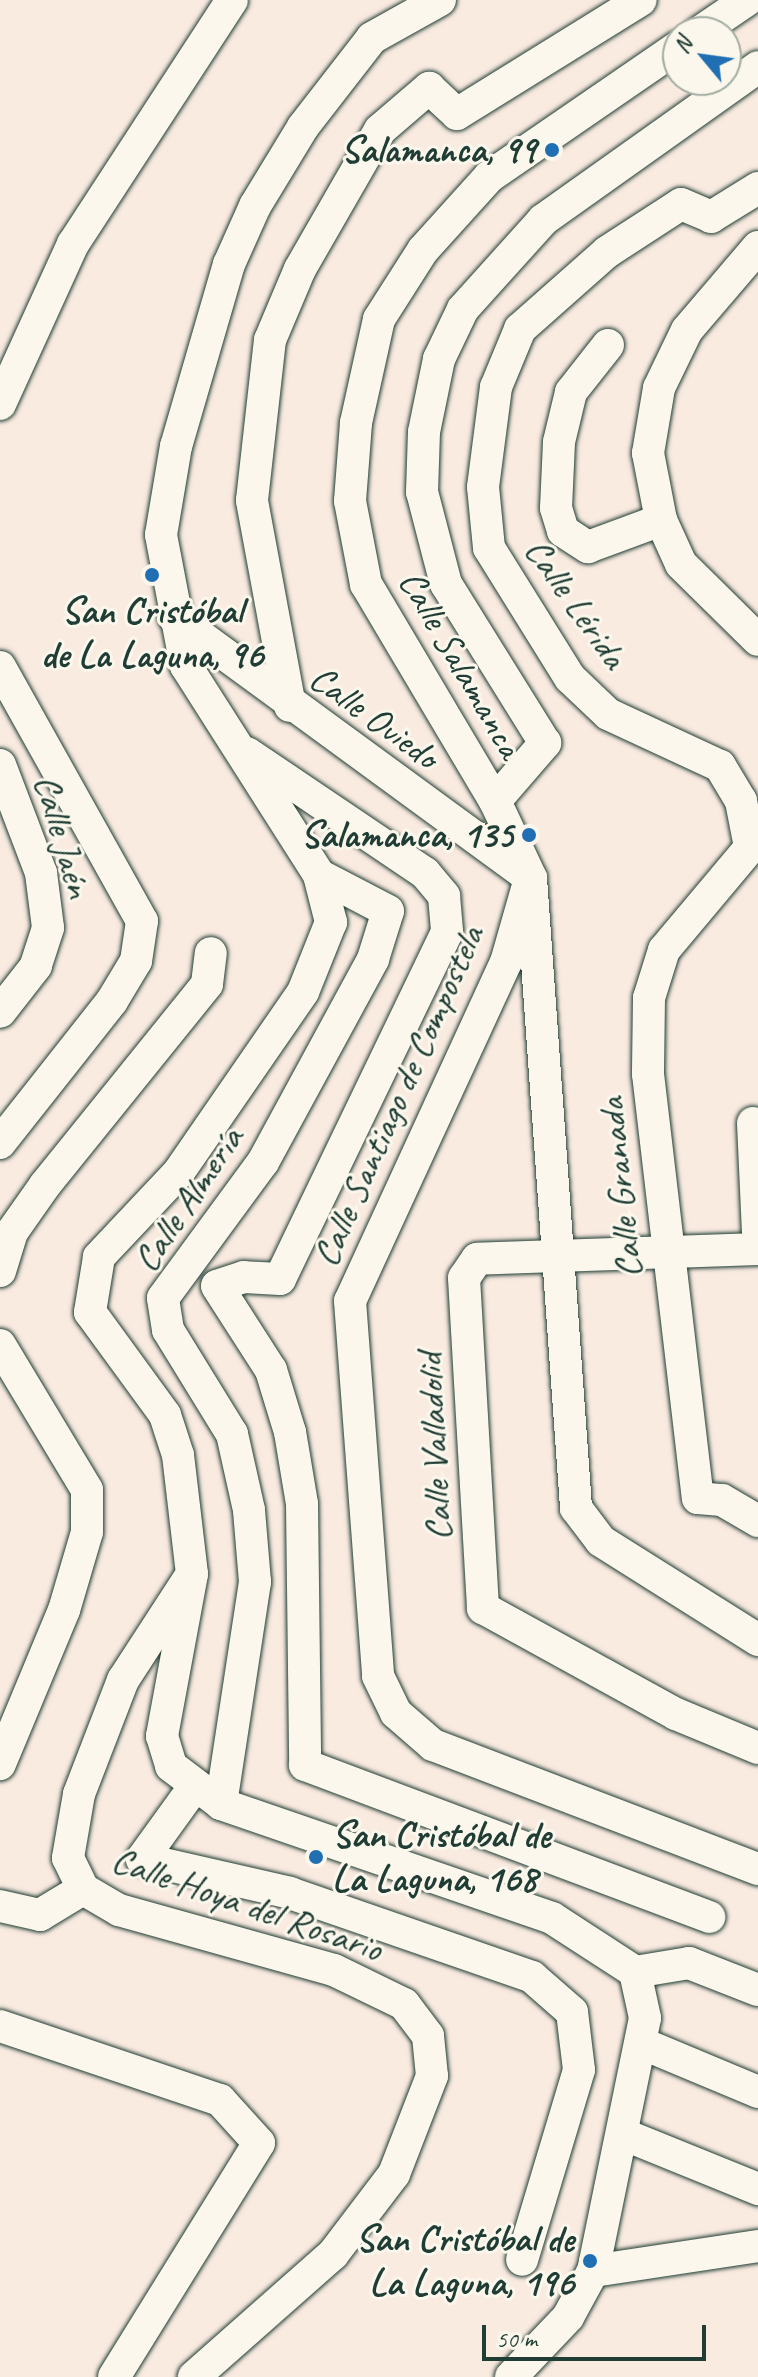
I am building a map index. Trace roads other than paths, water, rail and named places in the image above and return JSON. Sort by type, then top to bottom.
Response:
[{"type":"street","points":[[0,404],[73,244],[232,0]]},
{"type":"street","points":[[440,0],[372,38],[303,127],[229,264],[176,446],[161,535],[174,617],[186,666],[319,875],[331,922],[303,992],[179,1172],[99,1257],[91,1278],[90,1312],[165,1415],[178,1455],[192,1574],[162,1736],[171,1766],[208,1796],[552,1918],[635,1972],[689,1963],[758,1990]]},
{"type":"street","points":[[290,706],[252,500],[270,340],[300,269],[362,155],[429,88],[457,114],[641,0]]},
{"type":"street","points":[[724,16],[747,0]]},
{"type":"street","name":"Calle Salamanca","points":[[662,58],[489,177],[423,250],[379,319],[356,423],[350,501],[366,584],[495,801],[531,878],[576,1508],[601,1541],[758,1640]]},
{"type":"street","points":[[495,801],[545,743],[446,584],[422,492],[424,432],[439,359],[463,309],[543,220],[758,67]]},
{"type":"street","name":"Calle Lérida","points":[[754,843],[741,801],[720,766],[608,714],[570,678],[489,548],[483,487],[496,387],[520,329],[607,252],[681,204],[711,217],[758,188]]},
{"type":"street","points":[[758,247],[687,330],[659,388],[648,453],[661,520],[681,564],[758,640]]},
{"type":"street","points":[[608,345],[571,392],[559,442],[556,508],[563,531],[588,547],[661,520]]},
{"type":"street","name":"Calle Oviedo","points":[[174,617],[290,706],[531,878]]},
{"type":"street","points":[[0,667],[142,921],[136,961],[112,1001],[0,1143]]},
{"type":"street","points":[[238,746],[425,873],[444,896],[447,932],[280,1279],[244,1277],[217,1286],[271,1370],[290,1432],[304,1548],[305,1765],[709,1917]]},
{"type":"street","name":"Calle Jaén","points":[[0,765],[41,873],[48,928],[36,966],[0,1012]]},
{"type":"street","name":"Calle Granada","points":[[754,843],[664,950],[649,998],[648,1074],[666,1254],[698,1498],[722,1500],[758,1521]]},
{"type":"street","name":"Calle Almería","points":[[208,1796],[255,1582],[249,1510],[232,1434],[168,1330],[163,1298],[263,1162],[373,959],[388,911],[319,875]]},
{"type":"street","name":"Calle Santiago de Compostela","points":[[531,878],[506,962],[350,1301],[378,1676],[396,1713],[433,1745],[758,1869]]},
{"type":"street","points":[[0,1271],[12,1232],[45,1185],[207,984],[211,953]]},
{"type":"street","points":[[753,1123],[758,1232]]},
{"type":"street","name":"Calle Valladolid","points":[[758,1249],[559,1260],[477,1259],[464,1278],[483,1608],[676,1714],[758,1748]]},
{"type":"street","points":[[0,1345],[87,1490],[87,1532],[64,1610],[0,1764]]},
{"type":"street","name":"Calle Hoya del Rosario","points":[[192,1574],[123,1680],[79,1794],[68,1858],[83,1889],[119,1910],[334,1970],[404,2004],[428,2036],[432,2076],[394,2174],[333,2254],[194,2377]]},
{"type":"street","points":[[208,1796],[142,1859],[290,1893],[532,1977],[572,2012],[579,2070],[522,2260]]},
{"type":"street","points":[[0,1906],[40,1915],[83,1889]]},
{"type":"street","points":[[511,2377],[568,2317],[593,2271],[625,2135],[645,2018],[635,1972]]},
{"type":"street","points":[[0,2026],[220,2100],[259,2143],[114,2377]]},
{"type":"street","points":[[641,2043],[758,2092]]},
{"type":"street","points":[[625,2135],[758,2189]]},
{"type":"street","points":[[593,2271],[758,2246]]},
{"type":"place","name":"Salamanca, 99","points":[[552,150]]},
{"type":"place","name":"San Cristóbal de La Laguna, 96","points":[[152,575]]},
{"type":"place","name":"Salamanca, 135","points":[[529,835]]},
{"type":"place","name":"San Cristóbal de La Laguna, 168","points":[[316,1857]]},
{"type":"place","name":"San Cristóbal de La Laguna, 196","points":[[590,2261]]}]
